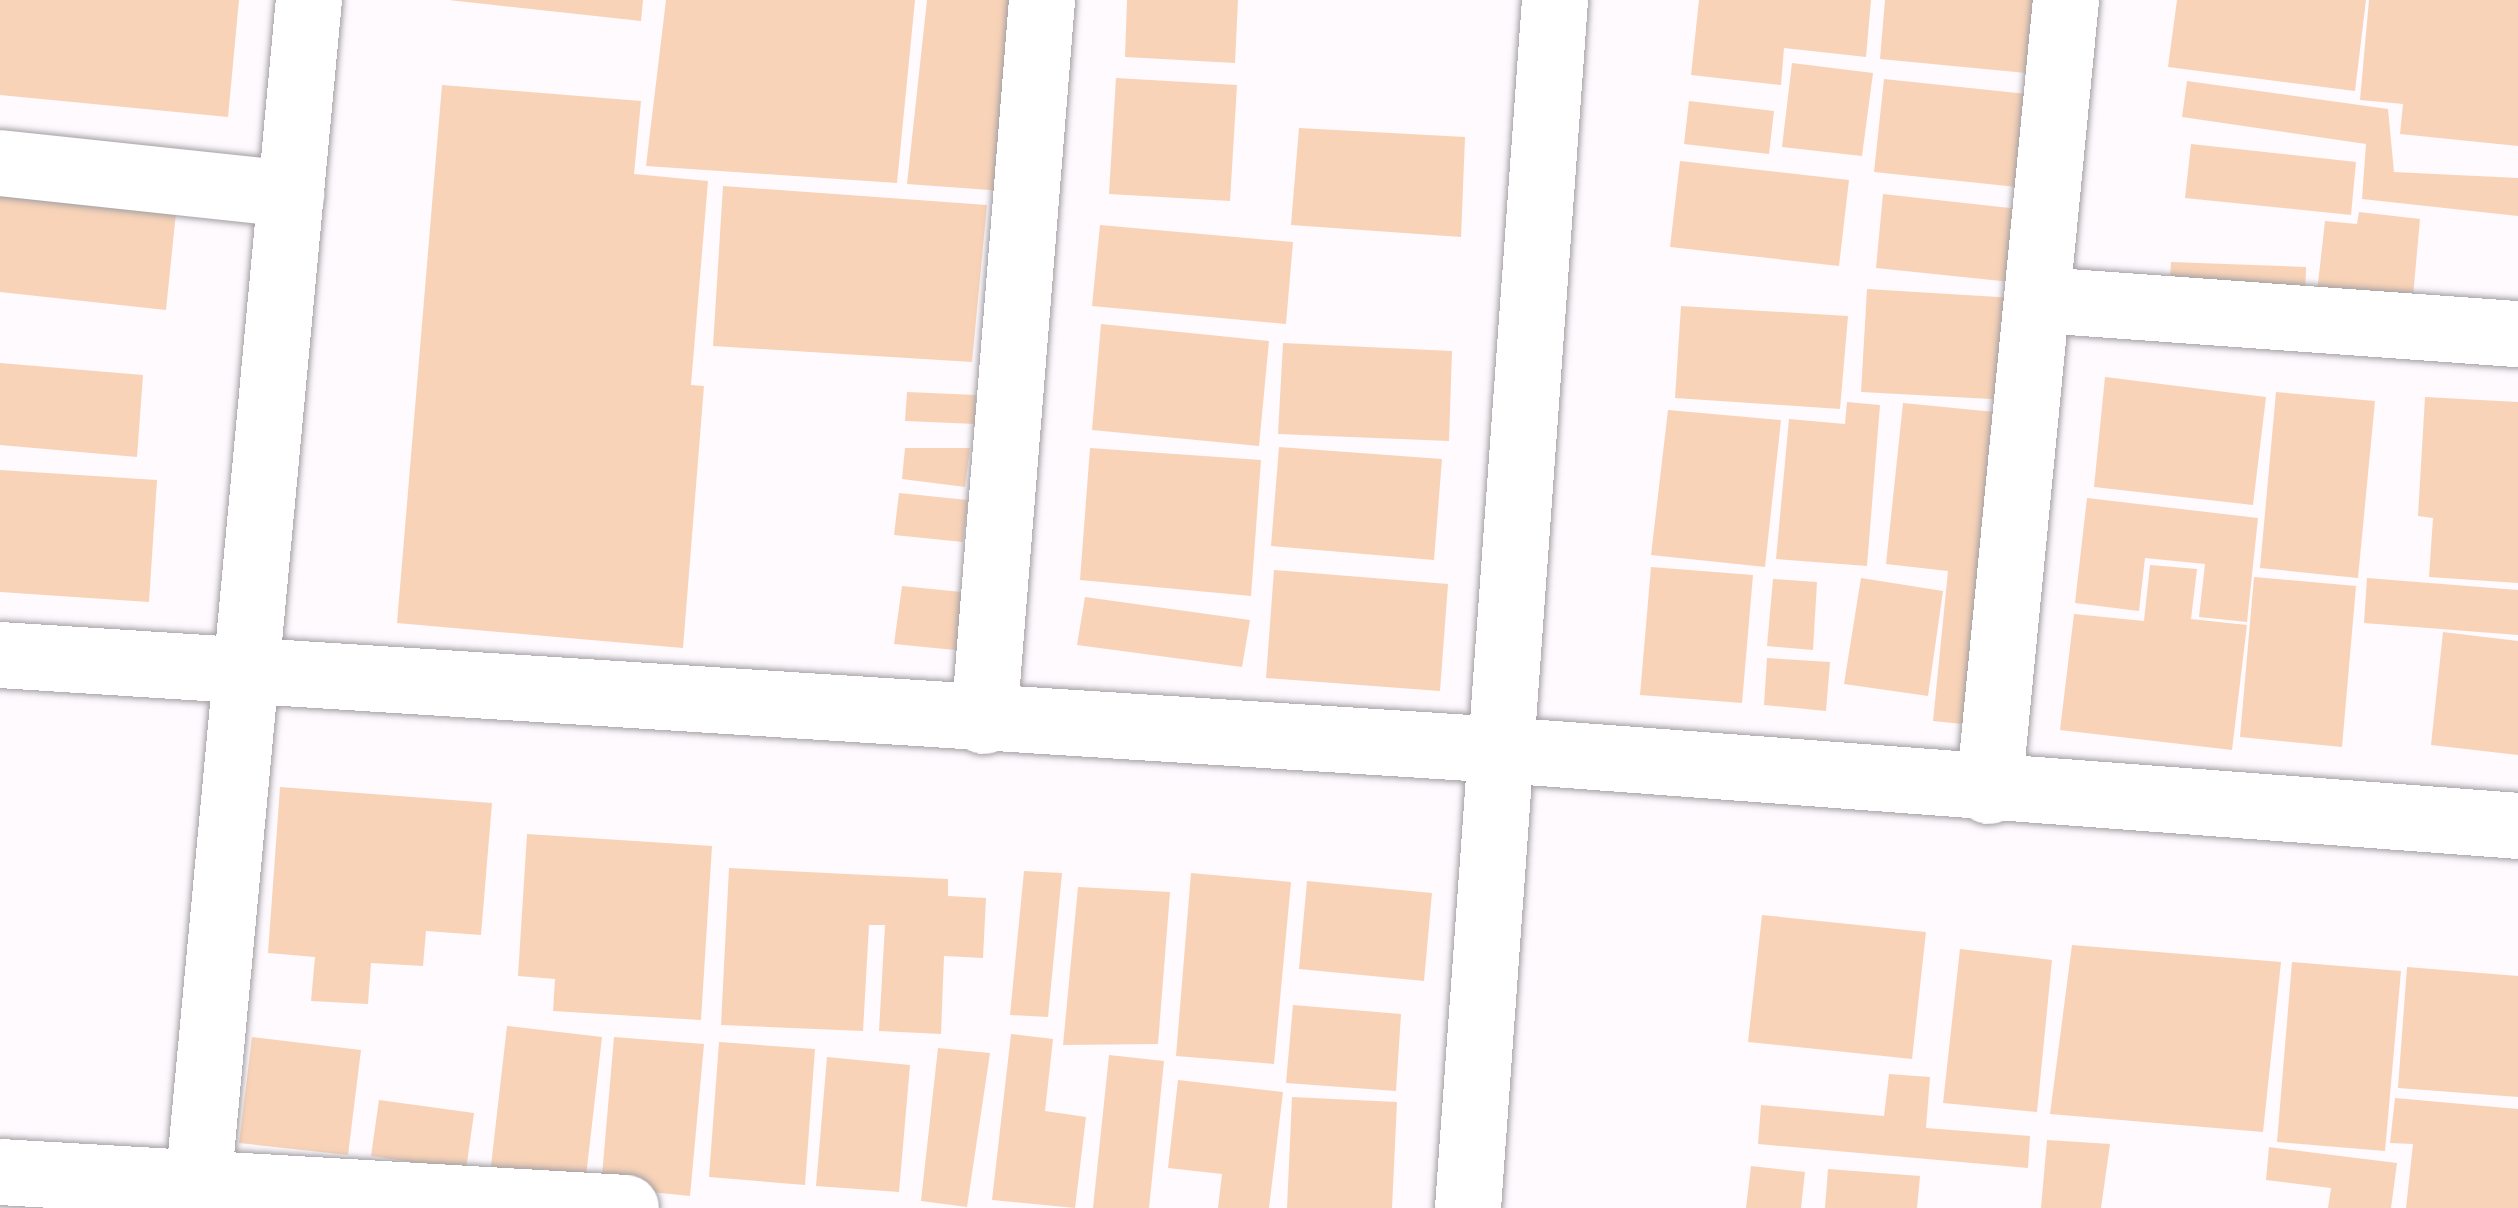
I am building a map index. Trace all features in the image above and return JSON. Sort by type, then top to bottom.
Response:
[{"type":"street","points":[[197,1195],[309,0]]},
{"type":"street","points":[[984,721],[1042,0]]},
{"type":"street","points":[[1468,1208],[1556,0]]},
{"type":"street","points":[[1989,791],[2041,300],[2066,0]]},
{"type":"street","points":[[0,163],[291,194]]},
{"type":"street","points":[[2041,300],[2518,334]]},
{"type":"street","points":[[0,655],[984,721],[1501,750],[1989,791],[2518,826]]},
{"type":"street","points":[[0,1172],[197,1195],[626,1208]]},
{"type":"building","points":[[0,0],[239,0],[228,117],[0,95]]},
{"type":"building","points":[[449,0],[643,0],[641,21]]},
{"type":"building","points":[[666,0],[915,0],[897,183],[646,166]]},
{"type":"building","points":[[927,0],[1026,0],[1003,191],[907,184]]},
{"type":"building","points":[[1127,0],[1238,0],[1235,63],[1125,57]]},
{"type":"building","points":[[1699,0],[1871,0],[1866,57],[1784,48],[1781,85],[1691,75]]},
{"type":"building","points":[[1885,0],[2054,0],[2047,75],[1880,59]]},
{"type":"building","points":[[2177,0],[2366,0],[2355,91],[2168,67]]},
{"type":"building","points":[[2369,0],[2518,0],[2518,146],[2400,134],[2403,104],[2360,100]]},
{"type":"building","points":[[1792,63],[1873,73],[1862,156],[1782,147]]},
{"type":"building","points":[[1116,78],[1237,85],[1230,201],[1109,194]]},
{"type":"building","points":[[1884,79],[2036,95],[2026,188],[1874,172]]},
{"type":"building","points":[[2187,81],[2388,109],[2394,172],[2518,178],[2518,216],[2362,199],[2366,144],[2182,117]]},
{"type":"building","points":[[442,85],[641,101],[634,174],[708,181],[691,385],[704,386],[683,648],[397,623]]},
{"type":"building","points":[[1689,101],[1774,111],[1769,154],[1684,144]]},
{"type":"building","points":[[1299,128],[1465,137],[1461,237],[1291,225]]},
{"type":"building","points":[[2191,144],[2356,162],[2351,215],[2185,198]]},
{"type":"building","points":[[1680,161],[1849,180],[1839,266],[1670,247]]},
{"type":"building","points":[[0,186],[177,203],[166,310],[0,292]]},
{"type":"building","points":[[723,186],[987,205],[972,362],[713,346]]},
{"type":"building","points":[[1883,194],[2019,209],[2011,282],[1876,268]]},
{"type":"building","points":[[2359,212],[2420,219],[2411,319],[2315,310],[2325,221],[2357,224]]},
{"type":"building","points":[[1100,225],[1293,242],[1286,324],[1092,306]]},
{"type":"building","points":[[2171,262],[2306,267],[2305,303],[2169,297]]},
{"type":"building","points":[[1867,289],[2015,298],[2009,400],[1861,392]]},
{"type":"building","points":[[1681,306],[1848,316],[1840,409],[1675,398]]},
{"type":"building","points":[[1101,324],[1269,341],[1259,446],[1092,430]]},
{"type":"building","points":[[1283,343],[1452,351],[1449,441],[1278,434]]},
{"type":"building","points":[[0,363],[143,375],[137,457],[0,445]]},
{"type":"building","points":[[2105,377],[2266,397],[2253,505],[2094,487]]},
{"type":"building","points":[[907,392],[976,395],[975,424],[905,421]]},
{"type":"building","points":[[2276,392],[2375,401],[2358,578],[2260,568]]},
{"type":"building","points":[[2425,397],[2518,402],[2518,583],[2429,577],[2433,518],[2418,516]]},
{"type":"building","points":[[1847,402],[1880,405],[1867,566],[1776,559],[1789,419],[1845,424]]},
{"type":"building","points":[[1903,403],[2015,414],[1982,726],[1933,721],[1948,571],[1886,564]]},
{"type":"building","points":[[1668,410],[1781,420],[1765,567],[1651,555]]},
{"type":"building","points":[[1279,447],[1442,459],[1434,560],[1271,546]]},
{"type":"building","points":[[905,448],[970,448],[965,487],[902,479]]},
{"type":"building","points":[[1090,448],[1261,460],[1251,596],[1080,580]]},
{"type":"building","points":[[0,470],[157,480],[149,602],[0,592]]},
{"type":"building","points":[[899,493],[968,500],[963,542],[894,535]]},
{"type":"building","points":[[2087,498],[2258,518],[2247,622],[2199,617],[2205,564],[2145,558],[2139,611],[2075,603]]},
{"type":"building","points":[[2150,565],[2197,569],[2191,619],[2247,625],[2232,750],[2060,730],[2074,614],[2144,621]]},
{"type":"building","points":[[1651,567],[1753,575],[1742,703],[1640,695]]},
{"type":"building","points":[[1274,570],[1448,584],[1440,691],[1266,678]]},
{"type":"building","points":[[2254,577],[2356,586],[2342,747],[2240,737]]},
{"type":"building","points":[[1861,578],[1943,591],[1928,696],[1844,684]]},
{"type":"building","points":[[2367,578],[2518,590],[2518,635],[2364,623]]},
{"type":"building","points":[[1773,579],[1817,582],[1813,650],[1767,646]]},
{"type":"building","points":[[902,586],[971,593],[965,651],[894,644]]},
{"type":"building","points":[[1085,597],[1250,620],[1242,667],[1077,645]]},
{"type":"building","points":[[2443,632],[2518,641],[2518,755],[2431,745]]},
{"type":"building","points":[[1767,658],[1830,662],[1826,711],[1764,705]]},
{"type":"building","points":[[280,787],[492,803],[481,935],[426,931],[423,966],[371,963],[368,1004],[311,1001],[315,957],[268,953]]},
{"type":"building","points":[[527,834],[712,846],[701,1020],[553,1011],[555,979],[518,976]]},
{"type":"building","points":[[729,868],[948,879],[948,896],[986,898],[983,958],[944,956],[941,1034],[879,1031],[885,925],[869,925],[863,1031],[721,1025]]},
{"type":"building","points":[[1024,871],[1062,873],[1048,1017],[1010,1015]]},
{"type":"building","points":[[1191,873],[1291,882],[1274,1064],[1176,1056]]},
{"type":"building","points":[[1307,881],[1432,893],[1424,981],[1299,969]]},
{"type":"building","points":[[1078,887],[1170,892],[1158,1044],[1063,1045]]},
{"type":"building","points":[[1762,915],[1926,932],[1912,1059],[1748,1042]]},
{"type":"building","points":[[2072,945],[2281,962],[2263,1132],[2050,1114]]},
{"type":"building","points":[[1960,949],[2052,960],[2037,1112],[1943,1103]]},
{"type":"building","points":[[2292,962],[2401,971],[2385,1151],[2277,1142]]},
{"type":"building","points":[[2407,967],[2518,976],[2518,1097],[2398,1088]]},
{"type":"building","points":[[1293,1005],[1401,1014],[1396,1091],[1286,1083]]},
{"type":"building","points":[[507,1026],[602,1037],[584,1194],[489,1183]]},
{"type":"building","points":[[1011,1034],[1053,1039],[1045,1111],[1086,1117],[1075,1208],[992,1200]]},
{"type":"building","points":[[252,1037],[361,1050],[348,1155],[239,1143]]},
{"type":"building","points":[[614,1037],[704,1044],[690,1196],[601,1187]]},
{"type":"building","points":[[719,1042],[815,1049],[805,1185],[709,1177]]},
{"type":"building","points":[[938,1048],[990,1053],[967,1207],[921,1201]]},
{"type":"building","points":[[1109,1055],[1164,1061],[1149,1208],[1093,1208]]},
{"type":"building","points":[[827,1057],[910,1065],[899,1192],[816,1186]]},
{"type":"building","points":[[1889,1074],[1930,1077],[1926,1128],[2030,1136],[2028,1168],[1758,1144],[1761,1105],[1884,1116]]},
{"type":"building","points":[[1178,1080],[1283,1092],[1269,1208],[1218,1208],[1222,1174],[1168,1168]]},
{"type":"building","points":[[1292,1097],[1397,1102],[1392,1208],[1287,1208]]},
{"type":"building","points":[[2395,1098],[2518,1109],[2518,1208],[2406,1208],[2413,1144],[2390,1143]]},
{"type":"building","points":[[379,1100],[474,1113],[466,1170],[371,1156]]},
{"type":"building","points":[[2047,1140],[2110,1144],[2101,1208],[2041,1208]]},
{"type":"building","points":[[2269,1147],[2397,1163],[2391,1208],[2328,1208],[2331,1188],[2266,1180]]},
{"type":"building","points":[[1751,1166],[1805,1172],[1801,1208],[1746,1208]]},
{"type":"building","points":[[1828,1169],[1920,1176],[1917,1208],[1825,1208]]}]
